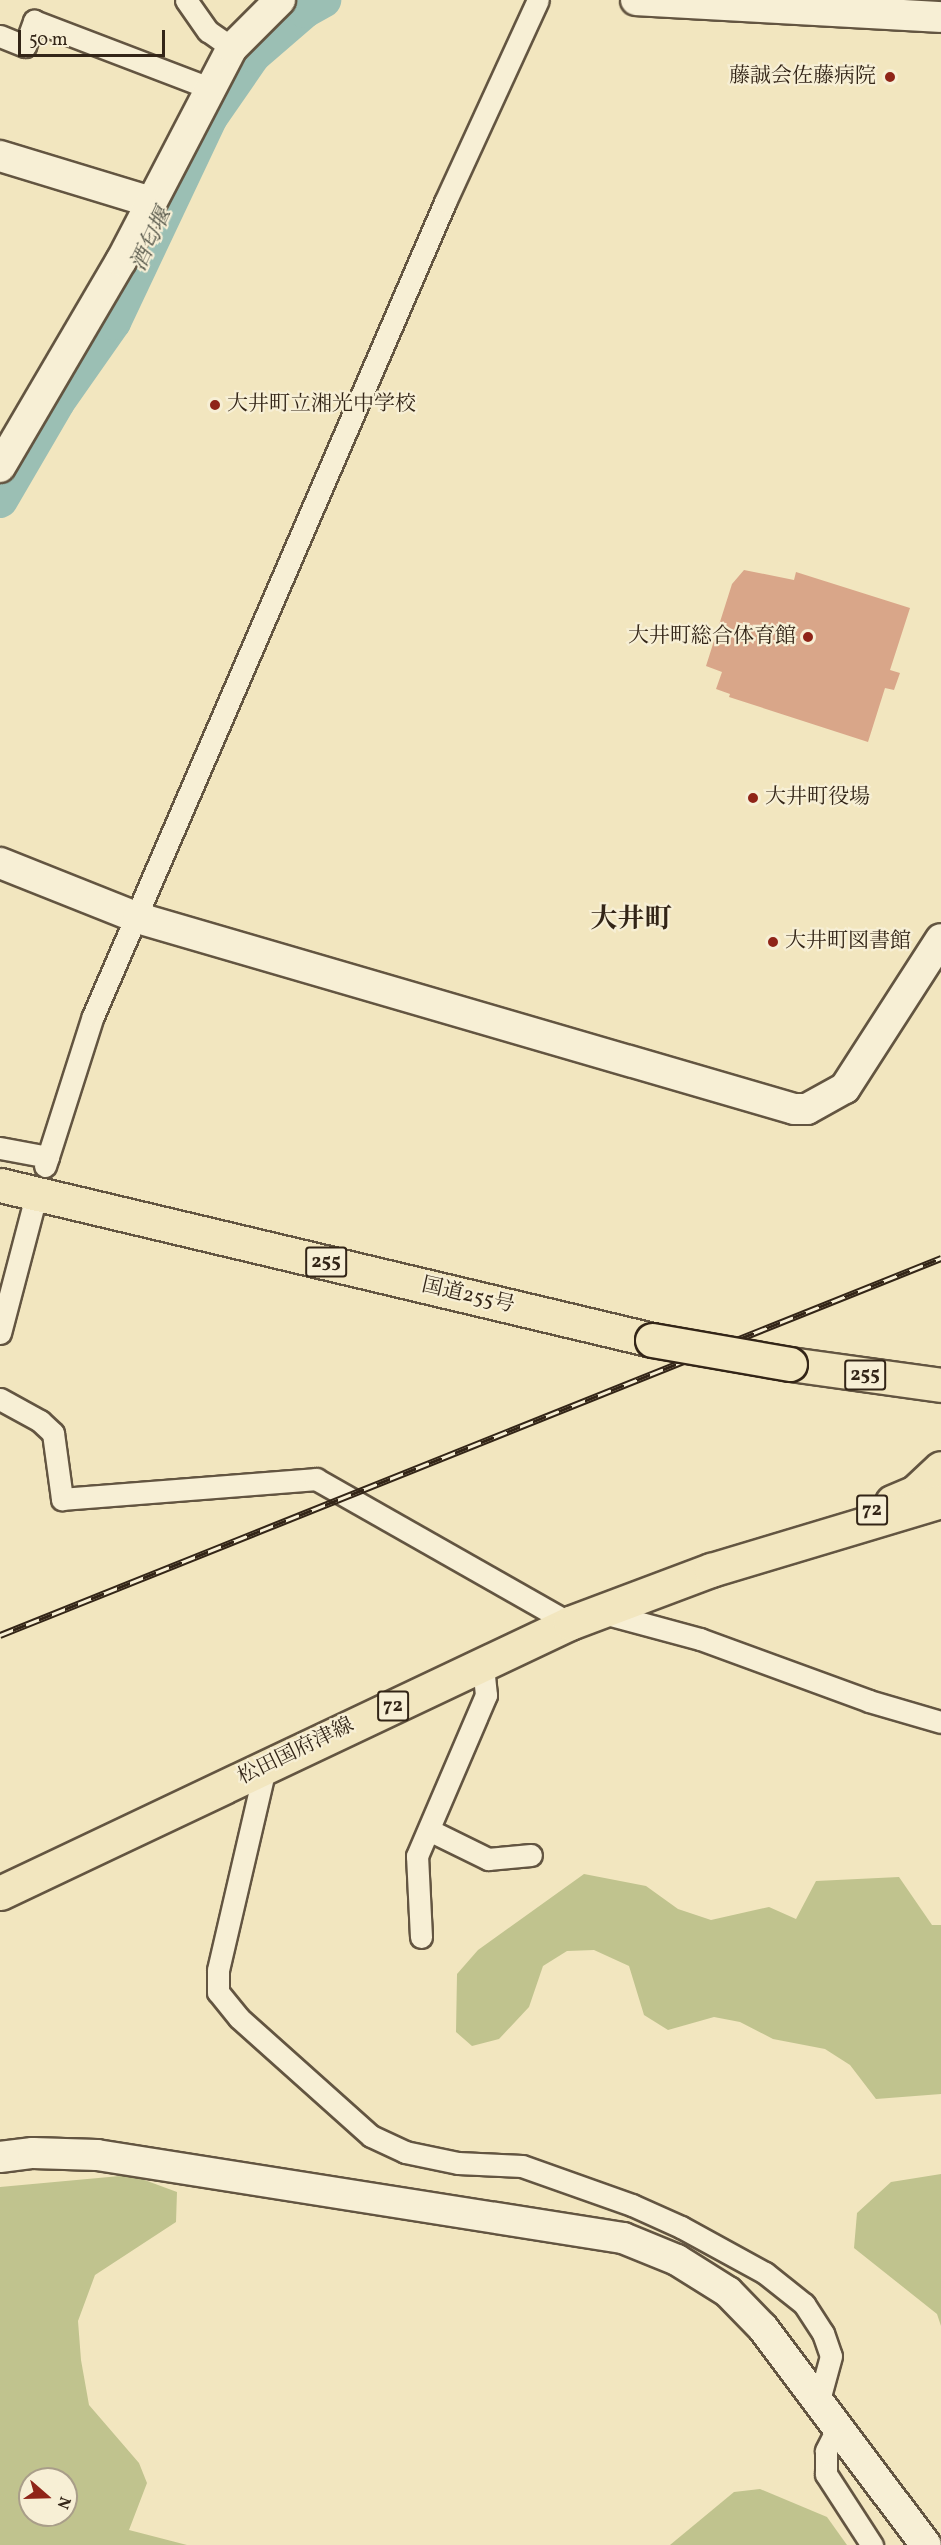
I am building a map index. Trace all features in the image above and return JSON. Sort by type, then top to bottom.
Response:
[{"type":"main road","name":"国道255号","points":[[0,1185],[652,1340],[790,1364],[941,1385]]},
{"type":"main road","name":"松田国府津線","points":[[797,1543],[915,1492],[941,1468]]},
{"type":"main road","name":"松田国府津線","points":[[0,1893],[585,1618],[797,1543],[941,1501]]},
{"type":"street","points":[[186,0],[208,31],[232,48]]},
{"type":"street","points":[[0,467],[121,261],[209,88],[232,48],[280,0]]},
{"type":"street","points":[[0,1148],[47,1161],[93,1016],[138,918],[445,202],[538,0]]},
{"type":"street","points":[[636,0],[792,5],[941,17]]},
{"type":"street","points":[[0,36],[25,45],[34,21],[209,88]]},
{"type":"street","points":[[0,156],[151,202]]},
{"type":"street","points":[[0,863],[138,918],[801,1109],[823,1102],[845,1088],[941,939]]},
{"type":"street","points":[[0,1333],[33,1207]]},
{"type":"street","points":[[0,1399],[40,1420],[53,1433],[62,1498],[316,1479],[585,1618],[700,1639],[869,1701],[941,1722]]},
{"type":"street","points":[[422,1937],[417,1856],[486,1695],[483,1664]]},
{"type":"street","points":[[265,1768],[218,1970],[218,1992],[239,2018],[371,2136],[405,2152],[437,2158],[522,2166],[642,2209],[765,2273],[804,2304],[823,2333],[831,2355],[819,2400]]},
{"type":"street","points":[[429,1830],[488,1859],[531,1855]]},
{"type":"street","points":[[0,2157],[33,2153],[97,2156],[623,2238],[677,2260],[728,2292],[763,2328],[926,2545]]},
{"type":"street","points":[[838,2427],[826,2451],[826,2475],[872,2545]]},
{"type":"green space","points":[[584,1874],[646,1886],[678,1909],[711,1920],[769,1907],[796,1919],[816,1881],[899,1877],[932,1925],[941,1925],[941,2094],[876,2099],[850,2065],[825,2049],[773,2039],[740,2022],[714,2017],[668,2030],[644,2015],[629,1966],[594,1950],[567,1951],[543,1966],[529,2007],[499,2039],[472,2046],[456,2032],[457,1974],[478,1950]]},
{"type":"green space","points":[[941,2174],[941,2326],[937,2314],[854,2248],[857,2213],[891,2182]]},
{"type":"green space","points":[[131,2175],[177,2192],[176,2222],[95,2275],[78,2321],[81,2360],[89,2405],[139,2463],[147,2483],[129,2530],[187,2545],[0,2545],[0,2187]]},
{"type":"green space","points":[[760,2489],[827,2517],[847,2545],[670,2545],[734,2492]]},
{"type":"building","name":"大井町総合体育館","points":[[744,570],[794,580],[796,572],[910,608],[890,670],[900,673],[894,690],[885,688],[868,742],[729,697],[730,694],[716,689],[722,672],[706,666],[732,584]]},
{"type":"waterway","name":"酒匂堰","points":[[0,500],[57,402],[113,322],[210,117],[253,55],[305,10],[323,0]]},
{"type":"railway","points":[[0,1635],[941,1258]]},
{"type":"place","name":"藤誠会佐藤病院","points":[[890,77]]},
{"type":"place","name":"大井町立湘光中学校","points":[[215,405]]},
{"type":"place","name":"大井町総合体育館","points":[[808,637]]},
{"type":"place","name":"大井町役場","points":[[753,798]]},
{"type":"place","name":"大井町図書館","points":[[773,942]]},
{"type":"district","name":"大井町","points":[[631,921]]}]
